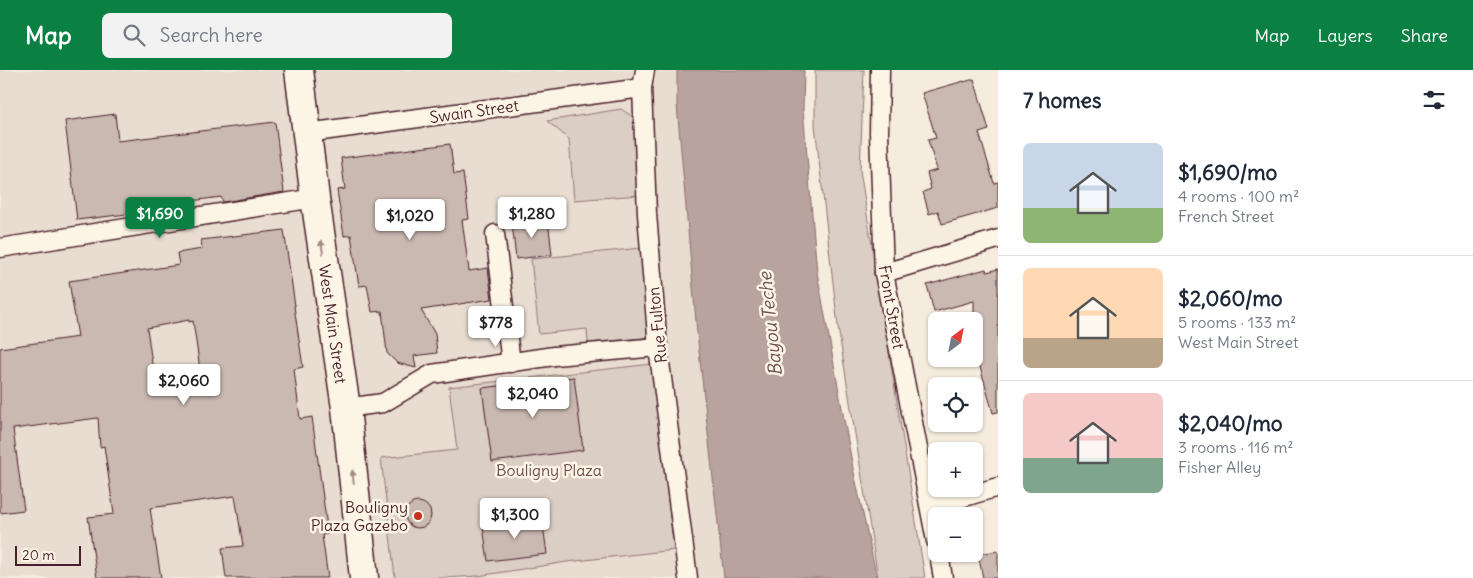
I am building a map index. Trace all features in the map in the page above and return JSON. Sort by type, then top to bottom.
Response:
[{"type":"main road","name":"West Main Street","points":[[299,70],[315,198],[346,408],[364,578]]},
{"type":"street","name":"Rue Fulton","points":[[645,70],[642,88],[647,214],[658,347],[688,578]]},
{"type":"street","name":"Front Street","points":[[880,70],[878,132],[884,273],[930,507]]},
{"type":"street","name":"Swain Street","points":[[307,134],[642,88]]},
{"type":"street","points":[[0,248],[315,198]]},
{"type":"street","points":[[495,234],[511,363]]},
{"type":"street","points":[[884,273],[998,239]]},
{"type":"street","points":[[346,408],[383,403],[432,374],[554,356],[658,347]]},
{"type":"street","points":[[930,507],[998,487]]},
{"type":"street","points":[[940,562],[943,578]]},
{"type":"shaded area","points":[[0,70],[702,70],[748,578],[0,578]]},
{"type":"green space","points":[[815,70],[864,70],[860,170],[925,578],[878,578],[838,327],[815,125]]},
{"type":"green space","points":[[621,109],[633,117],[640,195],[574,200],[569,139],[547,121]]},
{"type":"green space","points":[[642,248],[652,337],[588,343],[587,329],[539,334],[531,259]]},
{"type":"green space","name":"Bouligny Plaza","points":[[652,364],[674,550],[567,562],[478,576],[395,578],[381,458],[457,450],[449,387]]},
{"type":"water","name":"Bayou Teche","points":[[677,70],[804,70],[803,109],[817,272],[853,468],[877,578],[724,578],[697,333],[677,105]]},
{"type":"building","points":[[974,79],[989,130],[979,133],[994,183],[998,182],[998,208],[942,224],[938,211],[929,214],[923,192],[931,189],[927,173],[937,170],[928,140],[936,138],[922,93]]},
{"type":"building","points":[[115,114],[118,141],[275,122],[284,192],[223,202],[221,197],[176,203],[177,208],[77,220],[65,121]]},
{"type":"building","points":[[450,144],[454,174],[463,173],[469,219],[462,220],[469,271],[488,268],[492,299],[421,310],[435,334],[437,353],[414,356],[416,368],[397,363],[387,353],[382,311],[372,312],[367,285],[359,286],[351,235],[344,236],[337,190],[345,189],[341,158]]},
{"type":"building","points":[[548,219],[552,255],[516,259],[512,223]]},
{"type":"building","points":[[284,230],[303,367],[294,369],[300,419],[312,417],[328,534],[322,535],[328,578],[226,578],[222,548],[243,546],[235,496],[150,508],[161,578],[97,578],[88,517],[114,514],[104,446],[100,447],[98,418],[13,429],[24,510],[0,513],[0,348],[78,337],[69,281],[179,265],[177,253],[202,249],[201,240]],"holes":[[[189,320],[189,322],[193,321],[202,383],[156,392],[147,328]]]},
{"type":"building","points":[[986,269],[987,272],[998,269],[998,412],[993,413],[980,368],[983,367],[983,312],[974,312],[974,301],[934,312],[927,285]]},
{"type":"building","points":[[574,377],[583,450],[492,462],[482,388]]},
{"type":"building","name":"Bouligny Plaza Gazebo","points":[[418,502],[428,505],[431,515],[428,525],[418,528],[408,525],[405,515],[408,505]]},
{"type":"building","points":[[542,518],[547,554],[488,561],[483,526]]},
{"type":"building","points":[[998,551],[998,578],[983,578],[980,562],[983,562],[983,553]]},
{"type":"place","name":"Bouligny Plaza Gazebo","points":[[418,516]]}]
